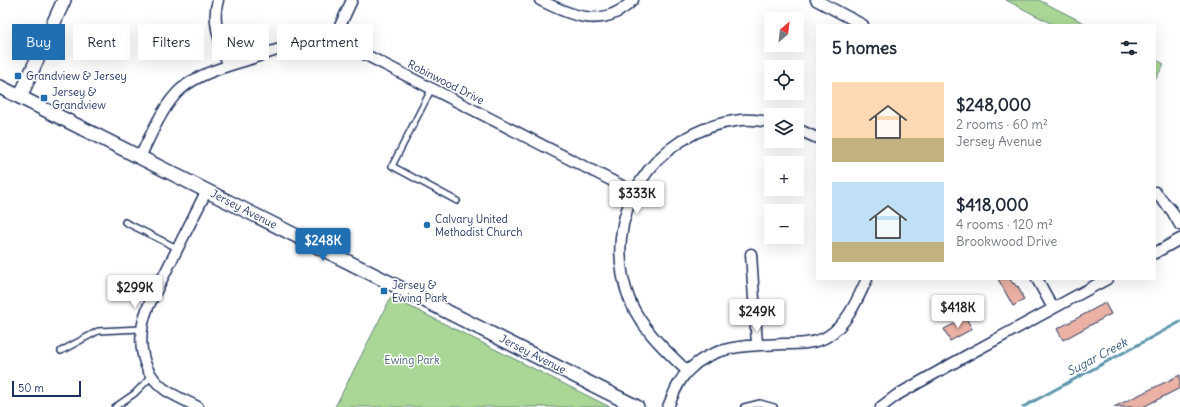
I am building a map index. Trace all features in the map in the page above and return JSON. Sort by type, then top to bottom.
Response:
[{"type":"street","points":[[20,96],[64,0]]},
{"type":"street","points":[[218,0],[215,16],[216,27],[228,65]]},
{"type":"street","points":[[341,24],[352,0]]},
{"type":"street","points":[[540,0],[559,10],[576,16],[590,18],[624,8],[633,0]]},
{"type":"street","points":[[816,0],[861,24]]},
{"type":"street","name":"Robinwood Drive","points":[[140,157],[175,95],[194,80],[228,65],[277,51]]},
{"type":"street","name":"Robinwood Drive","points":[[373,58],[634,192]]},
{"type":"street","name":"Jersey Avenue","points":[[0,87],[637,407]]},
{"type":"street","points":[[688,371],[657,341],[647,329],[631,302],[621,264],[621,238],[626,212],[634,192],[655,162],[672,147],[698,132],[715,126],[740,120],[764,122]]},
{"type":"street","points":[[804,132],[816,138]]},
{"type":"street","points":[[198,407],[166,390],[152,376],[144,363],[142,356],[141,329],[143,318],[148,307],[207,190]]},
{"type":"street","points":[[1156,193],[1172,211],[1180,225]]},
{"type":"street","points":[[1156,252],[1180,239]]},
{"type":"street","points":[[751,254],[757,344]]},
{"type":"street","points":[[668,407],[688,371],[697,362],[722,351],[757,344],[808,343],[826,337],[843,323],[867,280]]},
{"type":"street","points":[[1038,280],[1053,308]]},
{"type":"street","points":[[881,407],[897,395],[919,382],[1105,280]]},
{"type":"lane","points":[[432,88],[392,166],[456,201]]},
{"type":"lane","points":[[125,222],[177,248]]},
{"type":"lane","points":[[61,351],[98,331],[141,329]]},
{"type":"lane","points":[[115,407],[134,394],[152,376]]},
{"type":"lane","points":[[744,407],[760,403],[774,407]]},
{"type":"green space","points":[[1006,0],[1039,0],[1086,24],[1052,24]]},
{"type":"green space","points":[[1156,60],[1164,64],[1156,78]]},
{"type":"green space","name":"Ewing Park","points":[[391,297],[610,407],[335,407]]},
{"type":"building","points":[[999,280],[1011,280],[1013,284],[1014,283],[1017,287],[1018,286],[1024,300],[1013,306]]},
{"type":"building","points":[[1105,303],[1111,314],[1063,340],[1057,329]]},
{"type":"building","points":[[966,318],[972,329],[950,341],[944,329]]},
{"type":"building","points":[[1180,375],[1180,388],[1143,407],[1114,407]]},
{"type":"waterway","name":"Sugar Creek","points":[[1023,407],[1180,322]]},
{"type":"place","name":"Grandview & Jersey","points":[[18,76]]},
{"type":"place","name":"Jersey & Grandview","points":[[44,98]]},
{"type":"place","name":"Calvary United Methodist Church","points":[[427,225]]},
{"type":"place","name":"Jersey & Ewing Park","points":[[384,291]]}]
